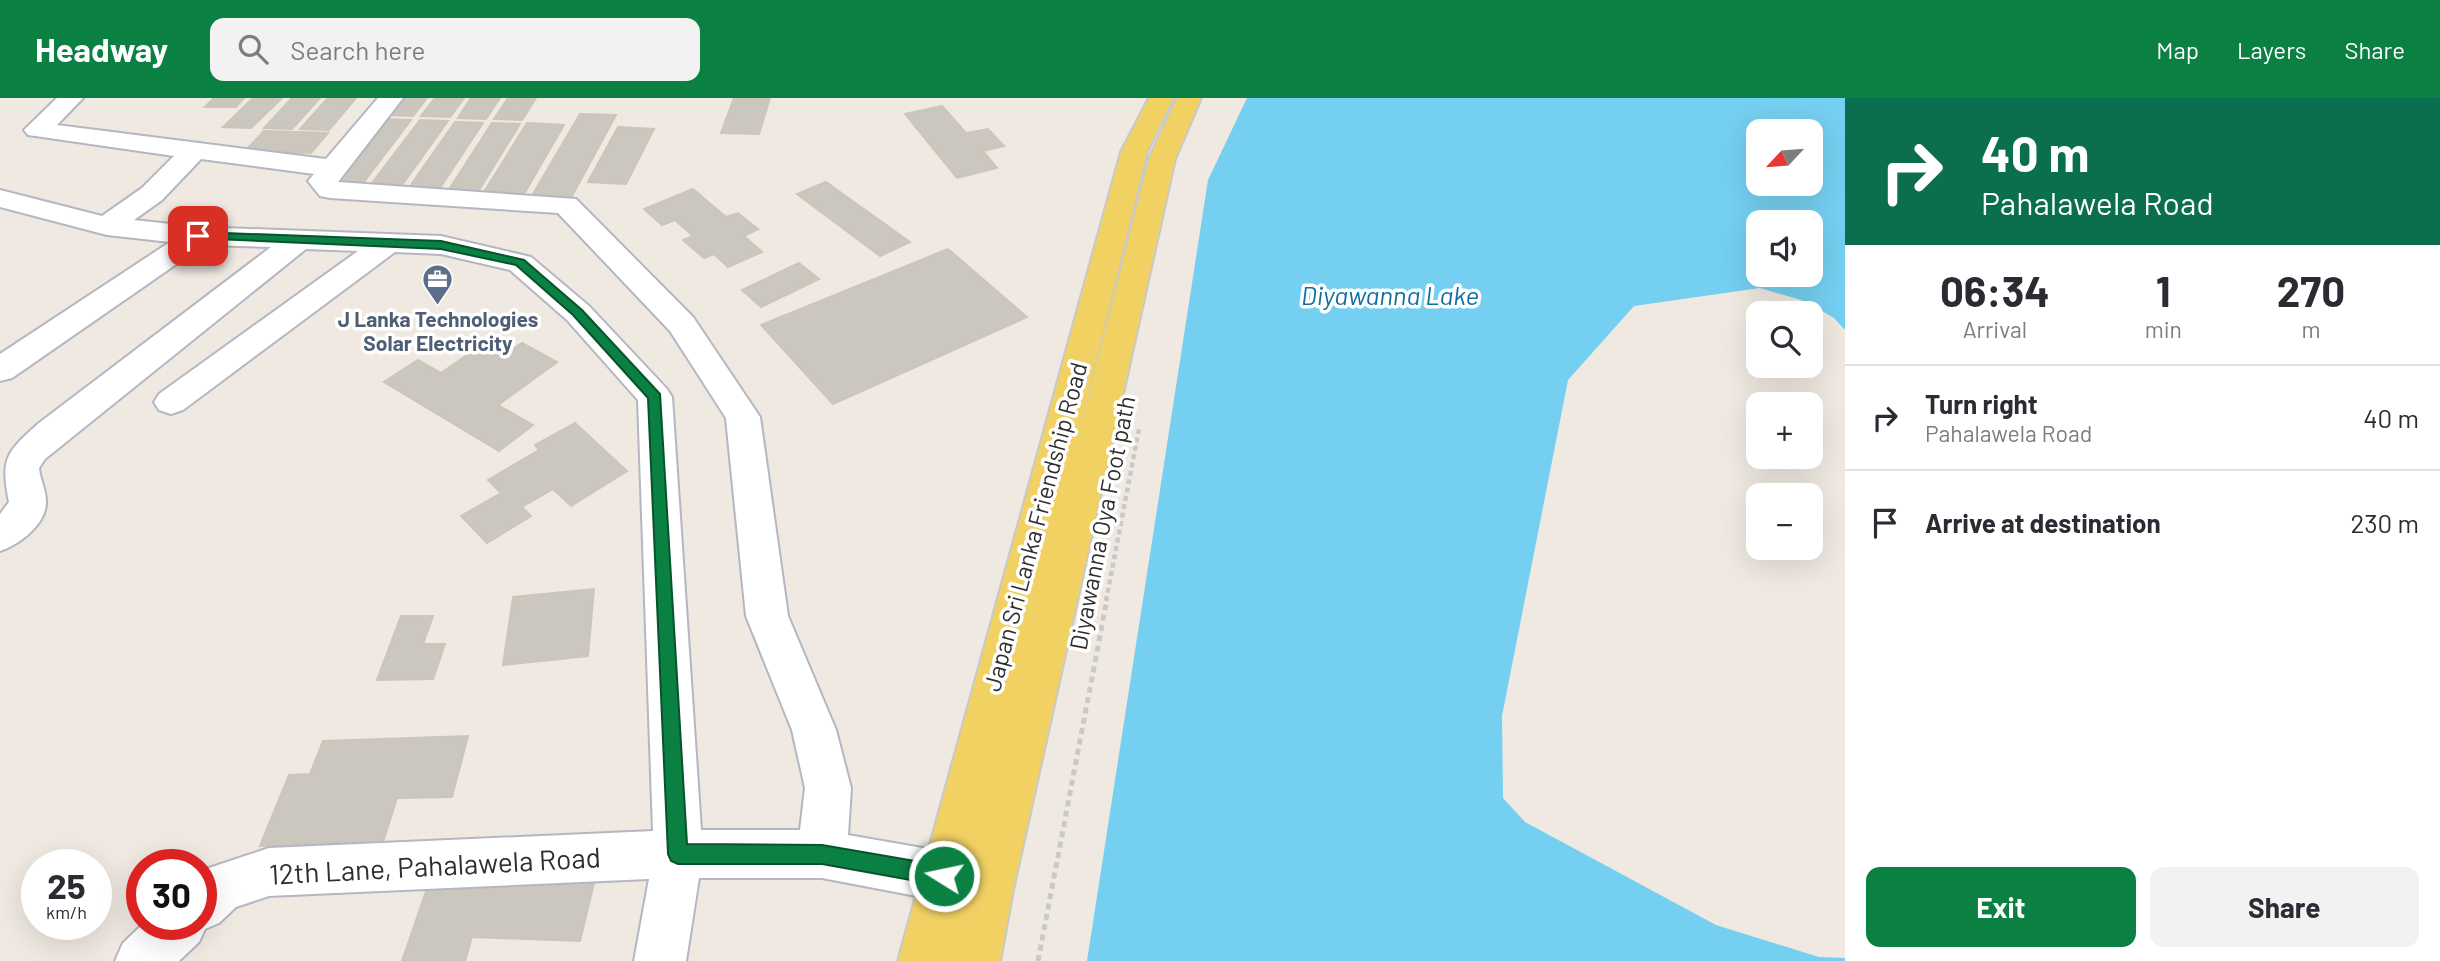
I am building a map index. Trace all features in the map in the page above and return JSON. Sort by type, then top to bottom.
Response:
[{"type":"main road","name":"Japan Sri Lanka Friendship Road","points":[[974,961],[966,880],[1134,152],[1161,98]]},
{"type":"main road","name":"Japan Sri Lanka Friendship Road","points":[[924,961],[966,880],[1162,159],[1189,98]]},
{"type":"street","points":[[71,98],[37,130],[333,168]]},
{"type":"street","points":[[391,98],[322,181],[330,190],[566,205],[681,324],[743,417],[767,616],[814,730],[828,788],[822,854]]},
{"type":"street","points":[[107,226],[152,194],[195,150]]},
{"type":"street","points":[[0,198],[107,226],[198,236],[441,245],[520,262],[578,313],[655,397],[678,854],[660,961]]},
{"type":"street","points":[[0,370],[198,236]]},
{"type":"street","points":[[0,536],[20,518],[28,502],[19,471],[23,459],[52,432],[299,240]]},
{"type":"street","points":[[172,402],[388,243]]},
{"type":"street","name":"12th Lane, Pahalawela Road","points":[[217,891],[270,872],[678,854],[822,854],[966,880]]},
{"type":"street","points":[[141,961],[164,940]]},
{"type":"path","name":"Diyawanna Oya Foot path","points":[[1038,961],[1140,423]]},
{"type":"water","name":"Diyawanna Lake","points":[[1247,98],[1845,98],[1845,330],[1834,318],[1823,312],[1823,301],[1804,301],[1760,288],[1634,306],[1568,380],[1502,716],[1503,798],[1525,822],[1716,925],[1819,957],[1845,958],[1845,961],[1087,961],[1208,180]]},
{"type":"building","points":[[214,98],[244,98],[236,107],[205,107]]},
{"type":"building","points":[[253,98],[282,98],[251,128],[223,127]]},
{"type":"building","points":[[292,98],[320,98],[292,129],[264,128]]},
{"type":"building","points":[[328,98],[356,98],[329,130],[300,129]]},
{"type":"building","points":[[399,98],[427,98],[413,116],[386,115]]},
{"type":"building","points":[[435,98],[464,98],[450,117],[421,116]]},
{"type":"building","points":[[471,98],[500,98],[486,119],[458,118]]},
{"type":"building","points":[[508,98],[536,98],[522,120],[494,119]]},
{"type":"building","points":[[734,98],[770,98],[759,134],[721,133]]},
{"type":"building","points":[[942,106],[966,133],[988,129],[1004,146],[983,151],[997,168],[957,178],[905,114]]},
{"type":"building","points":[[580,114],[616,115],[572,196],[533,194]]},
{"type":"building","points":[[383,119],[411,120],[360,187],[330,185]]},
{"type":"building","points":[[420,120],[448,121],[400,188],[369,187]]},
{"type":"building","points":[[455,122],[483,123],[438,191],[408,189]]},
{"type":"building","points":[[492,123],[520,124],[478,192],[448,191]]},
{"type":"building","points":[[527,123],[564,125],[524,194],[484,192]]},
{"type":"building","points":[[618,127],[654,129],[626,184],[588,182]]},
{"type":"building","points":[[264,131],[328,133],[311,153],[245,151]]},
{"type":"building","points":[[826,182],[910,242],[880,256],[797,194]]},
{"type":"building","points":[[693,189],[726,217],[738,213],[758,229],[744,236],[762,252],[728,267],[714,254],[704,258],[683,240],[693,236],[675,220],[662,225],[644,209]]},
{"type":"building","points":[[948,249],[1027,317],[833,404],[761,325]]},
{"type":"building","points":[[799,263],[819,279],[761,307],[742,290]]},
{"type":"building","points":[[486,342],[507,353],[522,343],[557,362],[498,405],[533,425],[499,451],[384,382],[418,360],[441,373]]},
{"type":"building","points":[[575,423],[627,471],[571,506],[553,489],[522,507],[531,516],[487,543],[461,516],[501,493],[488,480],[539,450],[535,445]]},
{"type":"building","points":[[594,589],[588,656],[503,665],[513,597]]},
{"type":"building","points":[[401,616],[433,616],[423,644],[445,644],[433,679],[377,680]]},
{"type":"building","points":[[468,736],[452,797],[397,798],[383,842],[260,846],[289,775],[310,774],[323,741]]},
{"type":"building","points":[[432,874],[595,879],[580,941],[472,937],[465,961],[402,961]]},
{"type":"place","name":"J Lanka Technologies Solar Electricity","points":[[438,307]]},
{"type":"route","points":[[198,236],[441,245],[520,262],[578,313],[655,397],[678,854],[822,854],[944,876]]}]
